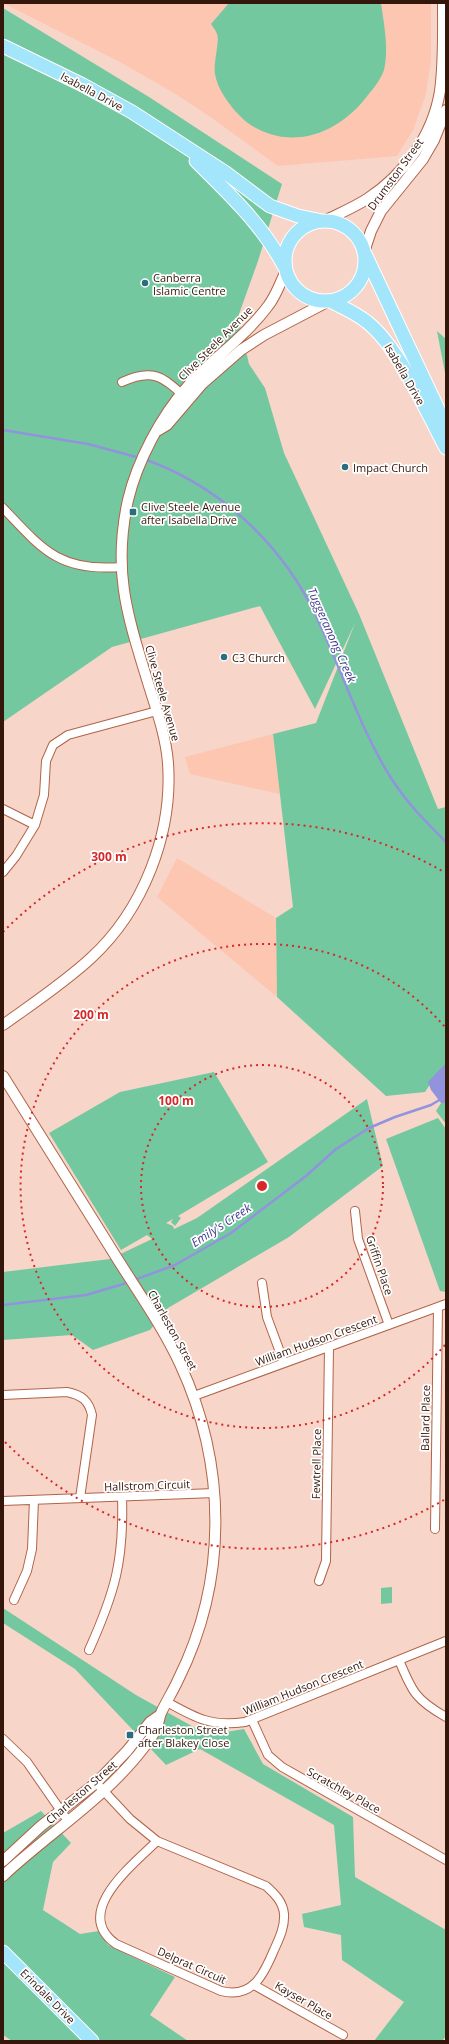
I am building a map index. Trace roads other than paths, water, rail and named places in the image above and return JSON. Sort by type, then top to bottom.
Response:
[{"type":"main road","name":"Isabella Drive","points":[[3,46],[83,85],[132,112],[226,173],[270,206],[298,216],[323,221]]},
{"type":"main road","name":"Isabella Drive","points":[[178,143],[258,224],[273,244],[286,270]]},
{"type":"main road","points":[[323,221],[336,222],[349,228],[358,239],[364,252],[363,273],[357,286],[346,295],[329,301],[313,299],[300,293],[291,282],[286,270],[286,249],[293,237],[309,224],[323,221]]},
{"type":"main road","name":"Isabella Drive","points":[[364,252],[446,426]]},
{"type":"main road","name":"Isabella Drive","points":[[329,301],[356,314],[377,331],[394,353],[446,448]]},
{"type":"main road","name":"Erindale Drive","points":[[3,1952],[92,2041]]},
{"type":"street","name":"Drumston Street","points":[[323,221],[351,208],[381,190],[406,164],[425,135],[434,114],[439,93],[442,70],[443,3]]},
{"type":"street","name":"Drumston Street","points":[[364,252],[371,231],[381,211],[423,160],[434,140],[446,110]]},
{"type":"street","name":"Clive Steele Avenue","points":[[3,1025],[94,956],[120,925],[143,886],[159,845],[166,817],[169,789],[168,762],[164,736],[128,618],[121,567],[123,524],[133,483],[157,431],[167,425],[184,396],[257,321],[270,304],[286,270]]},
{"type":"street","name":"Clive Steele Avenue","points":[[199,381],[264,335],[329,301]]},
{"type":"street","points":[[122,382],[137,375],[153,375],[184,396]]},
{"type":"street","points":[[5,509],[34,541],[59,559],[85,567],[121,567]]},
{"type":"street","points":[[3,872],[16,856],[35,825],[44,795],[48,753],[56,742],[68,735],[156,710]]},
{"type":"street","points":[[3,809],[35,825]]},
{"type":"street","name":"Charleston Street","points":[[3,1076],[138,1292],[179,1362],[194,1396],[209,1450],[215,1493],[216,1545],[208,1598],[189,1658],[168,1702],[160,1715],[150,1722],[100,1787],[68,1821],[35,1846],[3,1876]]},
{"type":"street","name":"Griffin Place","points":[[355,1211],[358,1239],[389,1325]]},
{"type":"street","points":[[262,1283],[267,1317],[284,1363]]},
{"type":"street","name":"William Hudson Crescent","points":[[194,1396],[442,1306]]},
{"type":"street","name":"Ballard Place","points":[[435,1529],[442,1306]]},
{"type":"street","name":"Fewtrell Place","points":[[319,1581],[326,1561],[329,1347]]},
{"type":"street","points":[[3,1395],[67,1392],[77,1394],[85,1399],[90,1406],[92,1415],[80,1498]]},
{"type":"street","name":"Hallstrom Circuit","points":[[3,1501],[215,1493]]},
{"type":"street","points":[[90,1650],[108,1607],[119,1568],[122,1543],[122,1497]]},
{"type":"street","points":[[14,1600],[27,1571],[32,1549],[34,1500]]},
{"type":"street","name":"William Hudson Crescent","points":[[168,1702],[196,1718],[209,1723],[230,1724],[252,1720],[446,1641]]},
{"type":"street","points":[[399,1660],[415,1695],[430,1708],[446,1717]]},
{"type":"street","name":"Scratchley Place","points":[[252,1720],[268,1755],[282,1767],[446,1860]]},
{"type":"street","points":[[3,1739],[27,1762],[68,1821]]},
{"type":"street","points":[[100,1787],[138,1827],[157,1841],[266,1886],[275,1894],[283,1908],[283,1926],[264,1974],[254,1985]]},
{"type":"street","name":"Charleston Street","points":[[3,1861],[41,1826],[100,1787]]},
{"type":"street","name":"Delprat Circuit","points":[[157,1841],[107,1893],[102,1904],[100,1916],[105,1932],[116,1944],[222,1991],[236,1992],[254,1985]]},
{"type":"street","name":"Kayser Place","points":[[254,1985],[343,2035]]},
{"type":"water","points":[[446,1063],[446,1103],[441,1103],[431,1090],[428,1082]]},
{"type":"waterway","name":"Tuggeranong Creek","points":[[3,430],[88,444],[140,458]]},
{"type":"waterway","name":"Tuggeranong Creek","points":[[144,459],[172,471],[198,485],[223,502],[246,521],[267,542],[302,590],[316,616],[369,739],[391,778],[410,804],[446,842]]},
{"type":"waterway","name":"Emily's Creek","points":[[134,1280],[175,1265],[231,1233],[306,1176],[336,1149],[369,1128],[395,1117],[431,1105],[446,1096]]},
{"type":"waterway","name":"Emily's Creek","points":[[3,1305],[86,1295],[130,1282]]},
{"type":"place","name":"Canberra Islamic Centre","points":[[145,283]]},
{"type":"place","name":"Impact Church","points":[[345,467]]},
{"type":"place","name":"Clive Steele Avenue after Isabella Drive","points":[[133,512]]},
{"type":"place","name":"C3 Church","points":[[224,657]]},
{"type":"place","name":"Charleston Street after Blakey Close","points":[[130,1735]]}]
